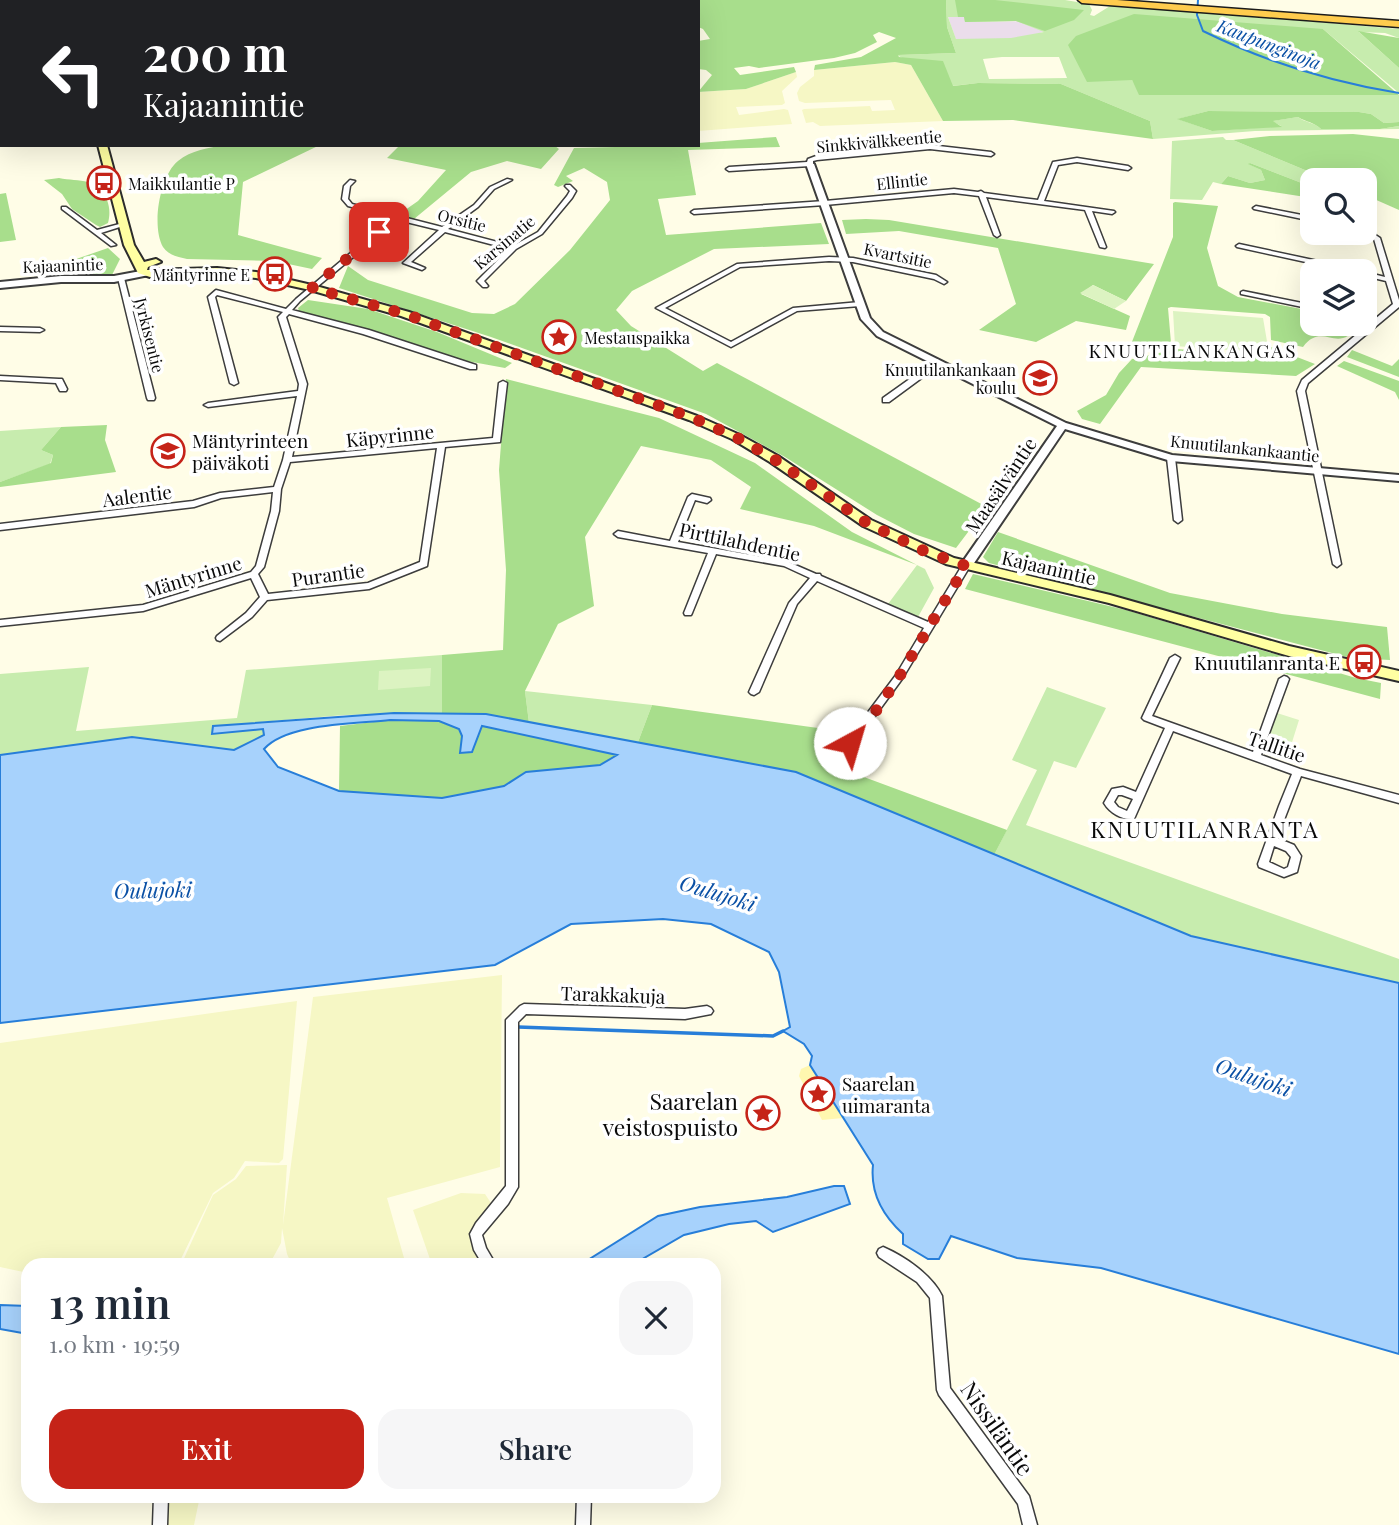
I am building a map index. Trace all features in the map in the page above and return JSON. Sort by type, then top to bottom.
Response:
[{"type":"highway","points":[[1082,0],[1191,7]]},
{"type":"highway","points":[[1119,0],[1399,22]]},
{"type":"main road","points":[[103,147],[129,245],[150,268]]},
{"type":"main road","name":"Kajaanintie","points":[[150,268],[257,275],[405,314],[693,418],[736,437],[774,459],[867,523],[922,550],[966,566],[1110,599],[1277,648],[1399,676]]},
{"type":"street","name":"Sinkkivälkkeentie","points":[[729,169],[810,164],[810,160],[816,158],[930,147],[991,154]]},
{"type":"street","points":[[1041,201],[1055,163],[1077,160],[1128,167]]},
{"type":"street","name":"Knuutilankankaantie","points":[[810,164],[866,319],[874,330],[1063,425],[1171,458],[1399,478]]},
{"type":"street","points":[[422,268],[406,263],[443,230],[476,206],[492,188],[509,180]]},
{"type":"street","name":"Orsitie","points":[[352,181],[346,186],[345,199],[348,204],[514,248]]},
{"type":"street","name":"Karsinatie","points":[[485,286],[480,281],[514,248],[540,233],[573,193],[568,186]]},
{"type":"street","name":"Ellintie","points":[[694,212],[825,204],[943,191],[981,193],[1112,212]]},
{"type":"street","points":[[981,193],[997,235]]},
{"type":"street","points":[[881,198],[888,210]]},
{"type":"street","points":[[64,208],[113,244]]},
{"type":"street","points":[[1256,208],[1300,217]]},
{"type":"street","points":[[1088,209],[1103,247]]},
{"type":"street","points":[[286,311],[396,218]]},
{"type":"street","points":[[96,232],[123,225]]},
{"type":"street","points":[[1377,238],[1397,305],[1377,322]]},
{"type":"street","points":[[1240,246],[1300,259]]},
{"type":"street","name":"Kvartsitie","points":[[860,303],[795,309],[731,345],[660,308],[739,265],[845,260],[936,277],[944,282]]},
{"type":"street","name":"Kajaanintie","points":[[0,285],[123,277],[150,268]]},
{"type":"street","name":"Jyrkisentie","points":[[123,277],[151,398]]},
{"type":"street","points":[[1377,277],[1390,280]]},
{"type":"street","points":[[234,383],[211,297],[216,292],[366,332],[473,367]]},
{"type":"street","points":[[1244,293],[1300,305]]},
{"type":"street","name":"Mäntyrinne","points":[[0,623],[143,608],[254,573],[260,567],[303,384],[283,328],[282,317],[286,311]]},
{"type":"street","points":[[0,329],[40,330]]},
{"type":"street","points":[[1338,564],[1301,391],[1306,382],[1361,336]]},
{"type":"street","points":[[886,400],[938,363]]},
{"type":"street","points":[[0,378],[59,381],[63,388]]},
{"type":"street","name":"Käpyrinne","points":[[287,460],[497,440],[503,383]]},
{"type":"street","points":[[208,405],[301,393]]},
{"type":"street","name":"Maasälväntie","points":[[966,566],[1063,425]]},
{"type":"street","name":"Purantie","points":[[254,573],[265,597],[369,586],[425,564],[441,445]]},
{"type":"street","points":[[1171,458],[1178,520]]},
{"type":"street","name":"Aalentie","points":[[0,527],[194,504],[220,496],[277,489]]},
{"type":"street","points":[[673,542],[692,497],[707,500]]},
{"type":"street","name":"Pirttilahdentie","points":[[618,534],[786,564],[928,626]]},
{"type":"street","points":[[688,613],[713,551]]},
{"type":"street","points":[[850,743],[867,724],[899,677],[966,566]]},
{"type":"street","points":[[754,692],[793,603],[817,576]]},
{"type":"street","points":[[220,638],[249,615],[265,597]]},
{"type":"street","name":"Tallitie","points":[[1175,658],[1147,718],[1298,772],[1399,799]]},
{"type":"street","points":[[1256,757],[1284,679]]},
{"type":"street","points":[[1138,797],[1170,727]]},
{"type":"street","points":[[1271,840],[1298,772]]},
{"type":"street","name":"Tarakkakuja","points":[[485,1258],[480,1251],[476,1234],[484,1219],[506,1199],[512,1187],[510,1053],[512,1020],[519,1011],[685,1014],[707,1011]]},
{"type":"street","name":"Nissiläntie","points":[[883,1253],[921,1278],[936,1296],[944,1390],[1024,1501],[1031,1525]]},
{"type":"street","points":[[160,1525],[161,1503]]},
{"type":"street","points":[[583,1525],[584,1503]]},
{"type":"shaded area","points":[[948,17],[964,17],[966,22],[1038,21],[1054,27],[1007,47],[958,45]]},
{"type":"green space","points":[[700,0],[946,0],[947,27],[956,53],[898,55],[899,57],[943,61],[953,86],[978,83],[1061,84],[1150,121],[1153,139],[1013,120],[943,121],[911,65],[895,62],[814,70],[815,65],[861,57],[896,38],[879,32],[873,35],[877,42],[855,53],[759,68],[734,68],[740,75],[794,67],[796,72],[746,89],[700,92],[712,75],[700,69],[700,41],[710,39],[700,28]]},
{"type":"green space","points":[[946,0],[1065,0],[1089,4],[1092,10],[1090,15],[1094,16],[1110,6],[1131,6],[1399,29],[1399,38],[1385,33],[1359,32],[1399,68],[1399,93],[1323,29],[1132,80],[1140,95],[1399,95],[1399,122],[1384,123],[1371,114],[1359,112],[1208,111],[1178,119],[1212,131],[1281,126],[1272,121],[1298,117],[1321,129],[1380,129],[1399,126],[1399,129],[1255,131],[1153,139],[1150,121],[1061,84],[978,83],[952,86],[897,55],[956,53],[947,27]],"holes":[[[948,17],[964,17],[965,22],[1016,21],[1044,32],[1011,38],[956,39]],[[1059,57],[1067,78],[989,79],[983,59]]]},
{"type":"green space","points":[[955,0],[995,0],[1084,10],[1074,20],[1045,31],[1016,21],[965,22],[964,17],[958,17]]},
{"type":"green space","points":[[1134,14],[1323,29],[1399,95],[1139,95],[1132,80],[1087,82],[1068,45],[1076,36]]},
{"type":"green space","points":[[1358,31],[1399,38],[1399,68]]},
{"type":"green space","points":[[895,62],[911,65],[943,121],[820,126],[813,122],[806,123],[802,110],[804,109],[870,106],[872,111],[895,110],[891,100],[805,103],[799,101],[797,93],[800,87],[814,76],[814,70]]},
{"type":"green space","points":[[796,72],[797,77],[782,91],[785,103],[782,105],[736,107],[739,115],[788,110],[792,124],[700,131],[700,92],[746,89]]},
{"type":"green space","points":[[1208,111],[1359,112],[1371,114],[1384,123],[1399,122],[1399,126],[1380,129],[1321,129],[1298,117],[1273,121],[1282,127],[1212,131],[1177,119]]},
{"type":"green space","points":[[1353,134],[1399,139],[1399,210],[1377,200],[1377,168],[1300,168],[1233,140],[1270,136]]},
{"type":"green space","points":[[776,137],[780,147],[688,150],[696,195],[658,199],[666,235],[821,223],[829,244],[714,249],[632,291],[616,310],[631,326],[703,371],[717,363],[987,507],[956,548],[914,534],[877,515],[785,457],[706,414],[491,337],[339,288],[348,266],[368,280],[472,313],[494,314],[515,304],[570,250],[610,200],[607,182],[584,168],[566,176],[573,181],[558,187],[554,185],[574,148],[700,147],[700,143]]},
{"type":"green space","points":[[1223,137],[1233,140],[1300,168],[1300,182],[1250,163],[1261,170],[1265,180],[1250,183],[1228,176],[1221,184],[1213,182],[1202,200],[1170,199],[1172,141]]},
{"type":"green space","points":[[214,147],[316,147],[243,182],[238,235],[322,258],[312,269],[274,261],[187,259],[165,250],[159,238],[158,214],[166,177],[178,161],[200,150]]},
{"type":"green space","points":[[398,147],[559,149],[541,169],[507,161],[471,172],[414,219],[398,215],[418,201],[446,170],[387,158]]},
{"type":"green space","points":[[1248,164],[1300,182],[1300,196],[1221,184],[1228,176],[1250,183],[1265,180],[1261,170]]},
{"type":"green space","points":[[59,178],[88,182],[99,187],[109,206],[108,223],[100,227],[72,209],[62,194],[44,180]]},
{"type":"green space","points":[[6,193],[16,240],[0,242],[0,194]]},
{"type":"green space","points":[[1173,203],[1218,206],[1207,248],[1218,286],[1238,297],[1300,309],[1300,336],[1347,336],[1337,339],[1317,337],[1303,347],[1271,340],[1270,317],[1265,314],[1171,307],[1168,308],[1171,343],[1163,347],[1128,352],[1173,237]]},
{"type":"green space","points":[[842,220],[889,220],[1154,264],[1126,301],[1093,285],[1081,294],[1130,316],[1126,330],[1076,321],[1036,342],[979,330],[1016,304],[998,248],[899,231],[846,234]]},
{"type":"green space","points":[[108,248],[120,259],[111,277],[68,276],[56,266]]},
{"type":"green space","points":[[1093,285],[1126,301],[1114,309],[1080,293]]},
{"type":"green space","points":[[308,300],[368,309],[437,332],[512,363],[505,368],[456,359],[383,334],[299,311],[298,308]]},
{"type":"green space","points":[[1173,311],[1263,318],[1269,353],[1175,346]]},
{"type":"green space","points":[[1271,347],[1315,364],[1296,376],[1141,367],[1100,424],[1082,419],[1077,411],[1106,395],[1119,373],[1132,359],[1177,349],[1271,357]]},
{"type":"green space","points":[[1352,350],[1392,366],[1399,359],[1399,377],[1347,357]]},
{"type":"green space","points":[[1344,361],[1399,381],[1399,400],[1395,392],[1337,366]]},
{"type":"green space","points":[[506,379],[659,418],[755,463],[852,532],[917,565],[814,526],[740,509],[751,487],[711,460],[641,446],[585,537],[594,606],[558,624],[525,691],[529,723],[486,714],[442,713],[442,655],[503,650],[506,570],[499,470]]},
{"type":"green space","points":[[107,425],[105,440],[116,472],[0,487],[0,482],[51,463],[53,455],[41,450],[61,427]]},
{"type":"green space","points":[[61,427],[41,450],[53,455],[50,464],[0,482],[0,431]]},
{"type":"green space","points":[[998,532],[1170,593],[1282,614],[1387,627],[1390,660],[1351,658],[989,563],[983,557]]},
{"type":"green space","points":[[917,565],[925,569],[934,588],[918,617],[888,604]]},
{"type":"green space","points":[[973,574],[1126,610],[1381,683],[1380,699],[965,589]]},
{"type":"green space","points":[[442,655],[442,713],[344,715],[213,726],[213,734],[263,729],[264,735],[234,750],[132,737],[0,755],[0,674],[89,667],[76,731],[237,718],[246,670]]},
{"type":"green space","points":[[431,668],[430,686],[378,690],[379,671]]},
{"type":"green space","points":[[1047,687],[1106,708],[1076,768],[1054,761],[1026,825],[1399,959],[1399,983],[1191,936],[994,855],[1037,770],[1012,760]]},
{"type":"green space","points":[[525,691],[652,705],[638,742],[529,723]]},
{"type":"green space","points":[[652,705],[854,733],[838,749],[854,756],[845,770],[1007,830],[994,855],[832,787],[638,742]]},
{"type":"green space","points":[[1277,713],[1299,720],[1288,755],[1265,747]]},
{"type":"green space","points":[[390,720],[439,721],[460,729],[461,753],[472,751],[482,726],[618,755],[600,765],[526,772],[504,786],[442,798],[339,791],[340,726]]},
{"type":"green space","points":[[502,975],[500,1167],[387,1198],[404,1258],[289,1258],[282,1228],[281,1243],[273,1258],[184,1258],[213,1195],[236,1179],[246,1166],[287,1165],[283,1225],[313,997]]},
{"type":"green space","points":[[297,1001],[283,1159],[279,1163],[245,1161],[234,1178],[213,1193],[181,1258],[21,1258],[21,1272],[0,1267],[0,1043]]},
{"type":"green space","points":[[461,1193],[485,1194],[491,1203],[472,1233],[472,1246],[480,1258],[430,1258],[413,1210]]},
{"type":"green space","points":[[167,1503],[199,1503],[194,1525],[166,1525]]},
{"type":"sand","name":"Saarelan uimaranta","points":[[810,1065],[843,1118],[822,1120],[799,1076],[801,1069]]},
{"type":"water","name":"Oulujoki","points":[[394,713],[486,714],[796,772],[1191,936],[1399,983],[1399,1354],[1101,1268],[1017,1258],[951,1236],[939,1259],[928,1259],[903,1244],[903,1234],[879,1203],[873,1185],[873,1165],[810,1065],[812,1056],[804,1044],[783,1031],[790,1027],[779,972],[769,952],[711,924],[663,919],[571,924],[495,965],[0,1023],[0,755],[132,737],[234,750],[264,735],[263,729],[212,734],[213,726]],"holes":[[[390,720],[439,721],[459,729],[462,736],[460,753],[472,752],[482,726],[617,755],[600,765],[526,772],[504,786],[442,798],[339,791],[278,767],[264,749],[289,734],[323,726]]]},
{"type":"water","points":[[844,1186],[850,1204],[773,1232],[756,1221],[729,1224],[684,1235],[644,1258],[591,1258],[658,1216],[700,1207],[787,1197]]},
{"type":"water","points":[[0,1305],[21,1306],[21,1333],[0,1329]]},
{"type":"waterway","name":"Kaupunginoja","points":[[1198,0],[1197,15],[1203,31],[1299,70],[1399,93]]},
{"type":"waterway","points":[[518,1027],[773,1036],[783,1031]]},
{"type":"place","name":"Maikkulantie P","points":[[104,183]]},
{"type":"place","name":"Mäntyrinne E","points":[[275,274]]},
{"type":"place","name":"Mestauspaikka","points":[[559,337]]},
{"type":"place","name":"Knuutilankankaan koulu","points":[[1040,378]]},
{"type":"place","name":"Mäntyrinteen päiväkoti","points":[[168,451]]},
{"type":"place","name":"Knuutilanranta E","points":[[1364,662]]},
{"type":"place","name":"Saarelan uimaranta","points":[[818,1094]]},
{"type":"place","name":"Saarelan veistospuisto","points":[[763,1113]]},
{"type":"district","name":"KNUUTILANKANGAS","points":[[1193,350]]},
{"type":"district","name":"KNUUTILANRANTA","points":[[1205,828]]},
{"type":"route","points":[[379,232],[312,288],[405,314],[693,418],[736,437],[774,459],[867,523],[922,550],[966,566],[899,677],[867,724],[850,743]]}]
